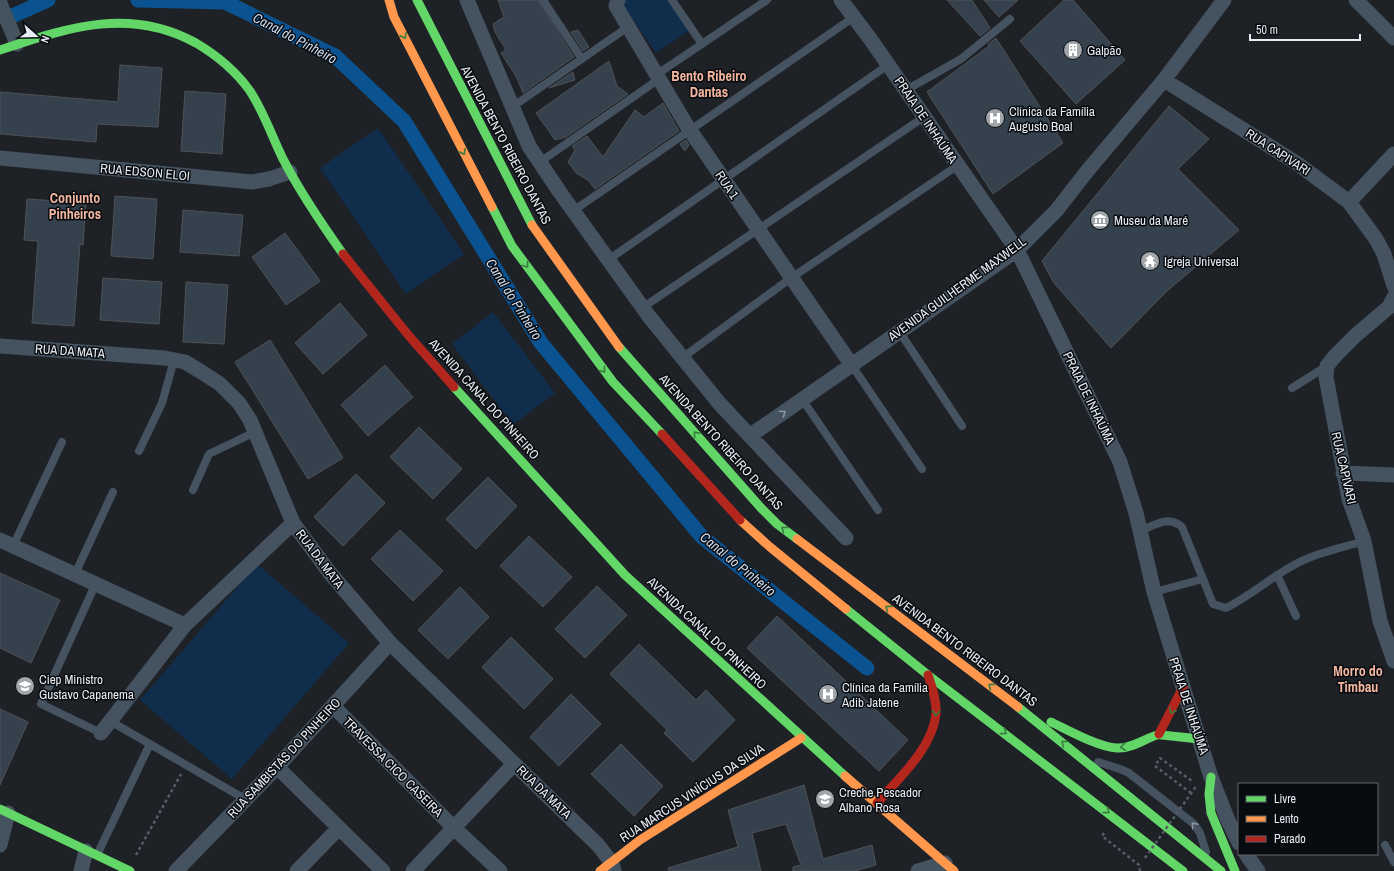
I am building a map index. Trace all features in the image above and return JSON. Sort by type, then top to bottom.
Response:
[{"type":"main road","points":[[381,0],[394,17]]},
{"type":"main road","points":[[388,0],[394,17],[512,246],[596,362],[613,382],[753,532],[928,675],[1183,871]]},
{"type":"main road","name":"AVENIDA BENTO RIBEIRO DANTAS","points":[[417,0],[529,221],[614,342],[769,516],[1022,710],[1221,871]]},
{"type":"main road","name":"AVENIDA CANAL DO PINHEIRO","points":[[0,50],[60,30],[117,21],[142,22],[189,39],[214,54],[236,73],[249,90],[262,111],[290,172],[331,238],[411,337],[625,575],[801,738],[949,867]]},
{"type":"main road","points":[[877,803],[921,749],[933,729],[936,716],[936,704],[928,675]]},
{"type":"main road","points":[[1159,734],[1183,688]]},
{"type":"main road","points":[[1022,710],[1087,739],[1117,748],[1140,743],[1159,734],[1180,738],[1200,739]]},
{"type":"main road","name":"RUA MARCUS VINÍCIUS DA SILVA","points":[[609,868],[640,840],[801,738]]},
{"type":"main road","points":[[1212,777],[1209,794],[1211,813],[1235,871]]},
{"type":"main road","points":[[4,811],[129,870]]},
{"type":"street","points":[[467,0],[529,146],[573,212],[642,308],[719,403],[751,435],[846,538]]},
{"type":"street","name":"RUA 1","points":[[618,0],[616,6],[690,131],[852,364]]},
{"type":"street","name":"PRAIA DE INHAÚMA","points":[[841,0],[906,90],[957,166],[1017,250],[1120,462],[1129,487],[1154,592],[1183,688],[1226,818],[1238,842]]},
{"type":"street","name":"AVENIDA GUILHERME MAXWELL","points":[[751,435],[1017,250],[1056,211],[1088,170],[1164,80],[1224,0]]},
{"type":"street","points":[[1356,0],[1394,38]]},
{"type":"street","points":[[0,2],[17,44]]},
{"type":"street","name":"RUA CAPIVARI","points":[[1164,80],[1298,164],[1349,202],[1384,254],[1394,286]]},
{"type":"street","points":[[1349,202],[1394,154]]},
{"type":"street","name":"RUA EDSON ELOI","points":[[0,158],[252,182],[269,179],[290,172]]},
{"type":"street","points":[[1327,366],[1356,335],[1389,307],[1394,297]]},
{"type":"street","name":"RUA DA MATA","points":[[0,346],[129,355],[174,360],[185,362],[220,384],[238,403],[250,420],[293,523],[330,573],[390,643],[586,834],[609,868]]},
{"type":"street","name":"RUA CAPIVARI","points":[[1327,366],[1328,390],[1343,473],[1349,499],[1364,541],[1380,621],[1394,661]]},
{"type":"street","points":[[1343,473],[1394,475]]},
{"type":"street","points":[[106,727],[185,625],[293,523]]},
{"type":"street","points":[[7,543],[185,625]]},
{"type":"street","name":"RUA SAMBISTAS DO PINHEIRO","points":[[176,871],[277,767],[390,643]]},
{"type":"street","name":"TRAVESSA CICO CASEIRA","points":[[333,706],[454,828],[500,871]]},
{"type":"street","points":[[413,871],[514,764]]},
{"type":"street","points":[[277,767],[383,871]]},
{"type":"street","points":[[0,845],[4,811]]},
{"type":"street","points":[[297,871],[339,828]]},
{"type":"street","points":[[81,871],[92,853]]},
{"type":"street","points":[[1247,855],[1258,871]]},
{"type":"street","points":[[918,871],[949,867]]},
{"type":"lane","points":[[542,0],[582,58]]},
{"type":"lane","points":[[672,0],[702,44]]},
{"type":"lane","points":[[540,162],[702,44],[767,0]]},
{"type":"lane","points":[[573,212],[854,17]]},
{"type":"lane","points":[[906,90],[961,59],[1010,19]]},
{"type":"lane","points":[[512,107],[628,27]]},
{"type":"lane","points":[[608,260],[888,65]]},
{"type":"lane","points":[[642,308],[924,117]]},
{"type":"lane","points":[[682,358],[791,278],[957,166]]},
{"type":"lane","points":[[899,331],[962,426]]},
{"type":"lane","points":[[139,451],[162,403],[174,360]]},
{"type":"lane","points":[[852,364],[922,469]]},
{"type":"lane","points":[[1292,388],[1327,366]]},
{"type":"lane","points":[[802,399],[878,510]]},
{"type":"lane","points":[[193,490],[209,454],[255,432]]},
{"type":"lane","points":[[7,543],[62,442]]},
{"type":"lane","points":[[75,574],[113,492]]},
{"type":"lane","points":[[1140,531],[1169,520],[1176,522],[1182,527],[1213,604],[1226,608],[1295,564],[1315,556],[1364,541]]},
{"type":"lane","points":[[1277,576],[1296,616]]},
{"type":"lane","points":[[1154,592],[1203,579]]},
{"type":"lane","points":[[96,583],[41,704],[150,744],[245,799]]},
{"type":"lane","points":[[92,853],[150,744]]},
{"type":"lane","points":[[1082,758],[1125,771],[1194,824],[1200,833],[1209,861]]},
{"type":"lane","points":[[1385,846],[1394,861]]},
{"type":"path","points":[[1145,858],[1197,785],[1160,758],[1155,766],[1186,789]]},
{"type":"path","points":[[129,870],[186,765]]},
{"type":"path","points":[[1139,865],[1140,871]]},
{"type":"shaded area","points":[[620,0],[669,0],[690,30],[656,53]]},
{"type":"shaded area","points":[[378,128],[464,254],[406,294],[320,168]]},
{"type":"shaded area","points":[[493,312],[555,393],[513,425],[452,344]]},
{"type":"shaded area","points":[[257,564],[349,643],[232,779],[140,700]]},
{"type":"building","points":[[498,0],[538,0],[574,57],[523,93],[517,78],[501,53],[506,50],[495,32],[493,24],[504,17]]},
{"type":"building","points":[[947,0],[972,0],[990,28],[980,36]]},
{"type":"building","points":[[984,0],[1018,0],[999,17]]},
{"type":"building","name":"Galpão","points":[[1064,0],[1073,0],[1125,60],[1076,104],[1020,41]]},
{"type":"building","points":[[578,30],[589,47],[583,51],[571,32]]},
{"type":"building","name":"Clínica da Família Augusto Boal","points":[[996,38],[1063,143],[993,194],[927,92],[989,46],[988,44]]},
{"type":"building","points":[[609,61],[617,86],[628,94],[566,137],[555,140],[536,113]]},
{"type":"building","points":[[120,65],[162,68],[158,127],[97,124],[96,142],[0,134],[0,92],[118,102]]},
{"type":"building","points":[[573,72],[575,80],[549,88]]},
{"type":"building","points":[[185,91],[226,94],[222,154],[181,151]]},
{"type":"building","points":[[663,103],[679,131],[595,189],[588,180],[576,173],[568,162],[575,150],[572,146],[587,136],[603,157],[635,110],[644,117]]},
{"type":"building","points":[[1169,106],[1209,139],[1178,169],[1239,230],[1166,292],[1111,348],[1054,283],[1042,261]]},
{"type":"building","points":[[686,140],[689,145],[685,151],[680,144]]},
{"type":"building","points":[[115,196],[157,199],[153,259],[111,256]]},
{"type":"building","points":[[27,199],[86,203],[83,245],[80,244],[74,326],[32,323],[38,241],[24,240]]},
{"type":"building","points":[[183,210],[243,215],[239,256],[180,252]]},
{"type":"building","points":[[285,233],[320,281],[286,305],[252,257]]},
{"type":"building","points":[[103,278],[162,282],[159,324],[100,320]]},
{"type":"building","points":[[186,282],[228,285],[224,344],[183,342]]},
{"type":"building","points":[[340,303],[367,335],[323,374],[295,343]]},
{"type":"building","points":[[270,340],[343,458],[308,479],[235,362]]},
{"type":"building","points":[[385,365],[413,397],[368,436],[341,405]]},
{"type":"building","points":[[419,427],[462,469],[433,499],[390,457]]},
{"type":"building","points":[[356,474],[385,503],[343,546],[314,517]]},
{"type":"building","points":[[488,477],[517,506],[476,549],[446,519]]},
{"type":"building","points":[[400,530],[443,571],[413,601],[371,559]]},
{"type":"building","points":[[529,536],[572,577],[543,607],[500,566]]},
{"type":"building","points":[[0,573],[60,600],[31,663],[0,648]]},
{"type":"building","points":[[597,586],[627,615],[585,658],[555,629]]},
{"type":"building","points":[[460,587],[489,617],[448,659],[418,630]]},
{"type":"building","name":"Clínica da Família Adib Jatene","points":[[777,616],[908,740],[879,771],[747,648]]},
{"type":"building","points":[[511,637],[553,679],[524,709],[482,667]]},
{"type":"building","points":[[639,644],[696,700],[706,690],[735,720],[693,762],[664,733],[667,730],[610,674]]},
{"type":"building","points":[[571,694],[601,724],[559,766],[530,737]]},
{"type":"building","points":[[0,709],[28,722],[0,785]]},
{"type":"building","points":[[621,744],[663,786],[634,816],[591,774]]},
{"type":"building","points":[[804,785],[823,859],[872,845],[876,865],[855,871],[793,871],[793,867],[801,865],[786,824],[752,833],[761,871],[669,871],[668,868],[738,847],[728,810]]},
{"type":"waterway","name":"Canal do Pinheiro","points":[[10,17],[48,0]]},
{"type":"waterway","name":"Canal do Pinheiro","points":[[138,0],[225,2],[335,56],[404,121],[541,343],[702,537],[867,668]]},
{"type":"traffic: fast","points":[[417,0],[532,225]]},
{"type":"traffic: fast","points":[[0,50],[49,34],[74,28],[98,24],[122,23],[147,25],[171,32],[196,43],[226,64],[250,91],[260,107],[283,159],[296,183],[343,254]]},
{"type":"traffic: fast","points":[[492,207],[512,246],[613,382],[662,434]]},
{"type":"traffic: fast","points":[[619,347],[761,508],[777,524],[797,539]]},
{"type":"traffic: fast","points":[[454,387],[625,575],[845,776]]},
{"type":"traffic: fast","points":[[846,609],[928,675],[1183,871]]},
{"type":"traffic: fast","points":[[1018,707],[1221,871]]},
{"type":"traffic: fast","points":[[1051,722],[1101,745],[1117,748],[1127,747],[1157,735],[1200,739]]},
{"type":"traffic: fast","points":[[1211,777],[1209,794],[1211,813],[1235,871]]},
{"type":"traffic: fast","points":[[0,809],[130,871]]},
{"type":"traffic: slow","points":[[389,0],[394,17],[492,207]]},
{"type":"traffic: slow","points":[[532,225],[619,347]]},
{"type":"traffic: slow","points":[[740,520],[770,547],[846,609]]},
{"type":"traffic: slow","points":[[797,539],[1018,707]]},
{"type":"traffic: slow","points":[[600,871],[640,840],[801,738]]},
{"type":"traffic: slow","points":[[845,776],[954,871]]},
{"type":"traffic: jam","points":[[343,254],[409,336],[454,387]]},
{"type":"traffic: jam","points":[[662,434],[740,520]]},
{"type":"traffic: jam","points":[[877,803],[913,762],[928,739],[933,727],[936,714],[936,704],[928,675]]},
{"type":"traffic: jam","points":[[1159,734],[1183,687]]},
{"type":"place","name":"Galpão","points":[[1073,50]]},
{"type":"place","name":"Clínica da Família Augusto Boal","points":[[995,118]]},
{"type":"place","name":"Museu da Maré","points":[[1100,220]]},
{"type":"place","name":"Igreja Universal","points":[[1150,261]]},
{"type":"place","name":"Ciep Ministro Gustavo Capanema","points":[[25,686]]},
{"type":"place","name":"Clínica da Família Adib Jatene","points":[[828,694]]},
{"type":"place","name":"Creche Pescador Albano Rosa","points":[[825,799]]},
{"type":"district","name":"Bento Ribeiro Dantas","points":[[709,84]]},
{"type":"district","name":"Conjunto Pinheiros","points":[[75,206]]},
{"type":"district","name":"Morro do Timbau","points":[[1358,680]]}]
